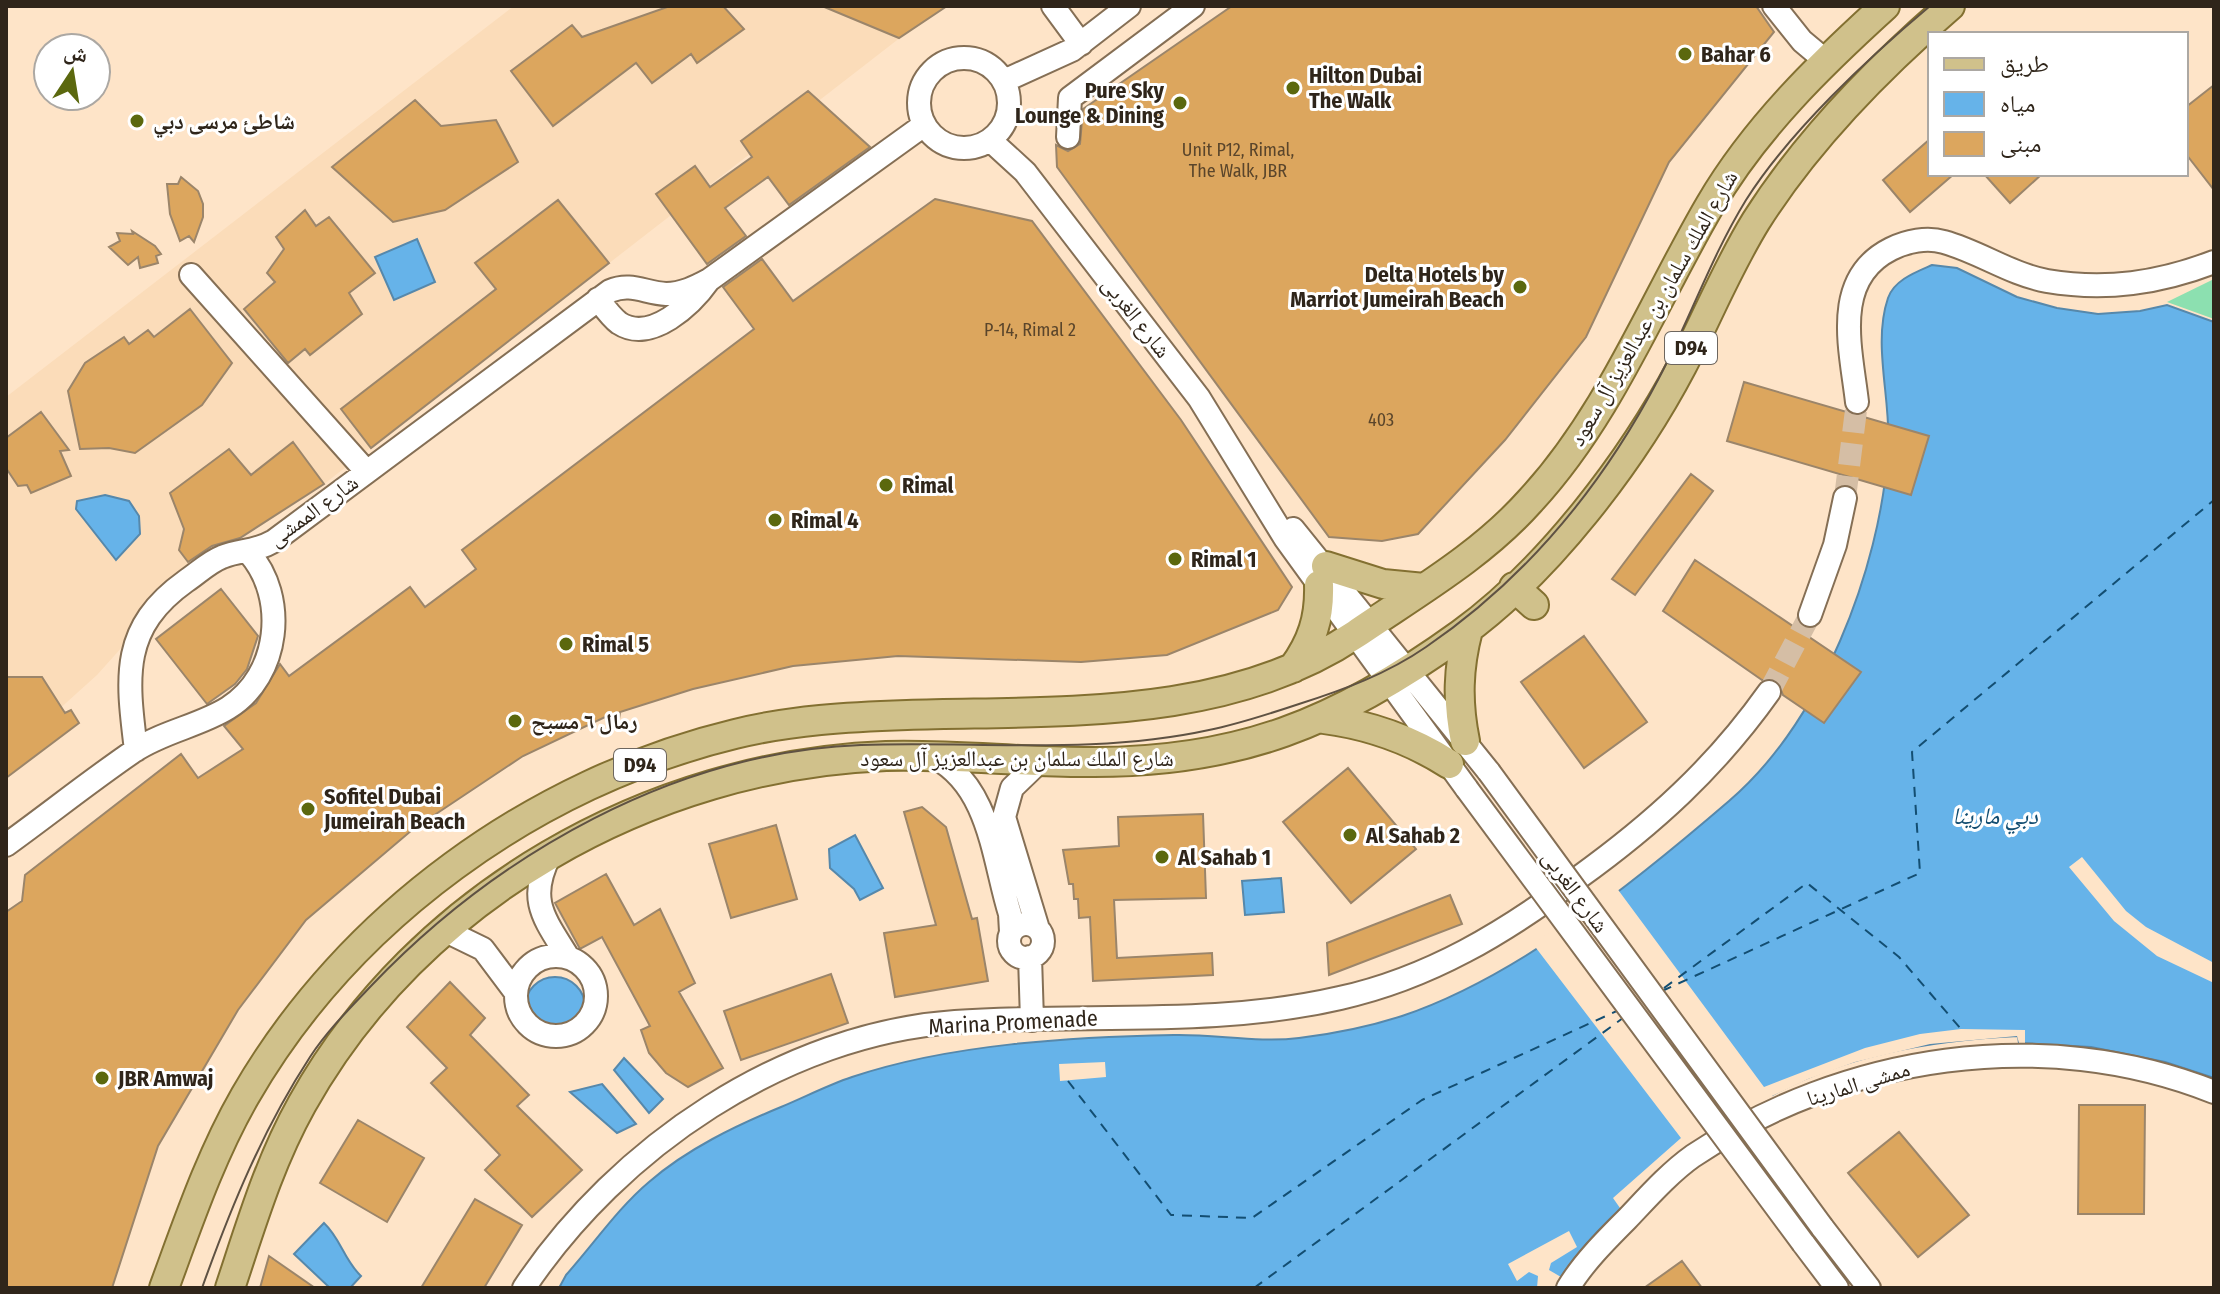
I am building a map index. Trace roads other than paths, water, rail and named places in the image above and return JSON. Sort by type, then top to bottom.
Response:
[{"type":"main road","name":"شارع الملك سلمان بن عبدالعزيز آل سعود","points":[[164,1288],[197,1197],[229,1127],[267,1061],[313,1000],[421,891],[585,776],[769,727],[857,717],[1118,709],[1215,692],[1293,668],[1362,629],[1481,547],[1533,498],[1583,431],[1730,174],[1774,117],[1885,6]]},
{"type":"main road","name":"شارع الملك سلمان بن عبدالعزيز آل سعود","points":[[234,1283],[257,1200],[304,1100],[366,1010],[444,930],[550,855],[630,816],[729,780],[847,759],[934,757],[1116,762],[1190,757],[1263,742],[1324,719],[1399,676],[1524,596],[1631,450],[1680,370],[1739,250],[1783,183],[1848,103],[1950,6]]},
{"type":"main road","points":[[1631,303],[1638,339]]},
{"type":"main road","points":[[1293,668],[1307,646],[1317,621],[1322,576],[1424,588]]},
{"type":"main road","points":[[1465,741],[1460,719],[1459,674],[1468,630]]},
{"type":"main road","points":[[1324,719],[1381,730],[1416,744],[1449,764]]},
{"type":"street","points":[[1053,6],[1081,44]]},
{"type":"street","points":[[1004,81],[1050,63],[1081,44],[1129,6]]},
{"type":"street","points":[[1068,137],[1070,98],[1193,6]]},
{"type":"street","points":[[1774,6],[1802,41],[1827,62]]},
{"type":"street","points":[[951,59],[977,59],[989,65],[1004,81],[1009,97],[1008,113],[1002,128],[990,140],[961,148],[947,145],[924,125],[919,98],[922,84],[939,65],[951,59]]},
{"type":"street","name":"شارع الممشى","points":[[598,299],[618,322],[645,329],[678,312],[709,280],[924,125]]},
{"type":"street","name":"شارع الغربى","points":[[990,140],[1025,172],[1199,398],[1268,507],[1295,530],[1322,576],[1399,676],[1465,741],[1489,772],[1869,1288]]},
{"type":"street","points":[[1857,402],[1848,322],[1849,302],[1867,266],[1901,244],[1941,241],[2018,273],[2099,286],[2153,282],[2214,262]]},
{"type":"street","points":[[191,275],[366,471]]},
{"type":"street","name":"شارع الممشى","points":[[136,750],[129,681],[132,653],[141,627],[167,594],[213,561],[230,554],[249,553],[274,541],[598,299],[621,286],[668,294],[686,291],[709,280]]},
{"type":"street","points":[[1810,615],[1835,545],[1845,498]]},
{"type":"street","points":[[6,845],[136,750],[227,709],[254,680],[268,652],[274,607],[264,571],[249,553]]},
{"type":"street","name":"شارع الغربى","points":[[1399,676],[1449,764],[1837,1288]]},
{"type":"street","name":"Marina Promenade","points":[[524,1288],[554,1247],[605,1192],[694,1117],[762,1076],[835,1046],[874,1035],[952,1022],[1270,1010],[1338,999],[1436,967],[1525,917],[1630,841],[1692,787],[1769,692]]},
{"type":"street","points":[[934,757],[959,773],[976,797],[1010,914],[1013,951],[1030,957]]},
{"type":"street","points":[[1030,957],[1043,946],[1004,817],[1012,788],[1041,760]]},
{"type":"street","points":[[444,930],[483,949],[516,993],[520,1015],[536,1032],[559,1037],[580,1029],[589,1020],[597,996],[589,972],[568,957],[538,901],[539,878],[550,855]]},
{"type":"street","points":[[1011,932],[1027,924],[1038,929]]},
{"type":"street","points":[[516,993],[528,967],[540,959],[568,957]]},
{"type":"street","points":[[1030,957],[1032,1020]]},
{"type":"street","name":"ممشى المارينا","points":[[1568,1288],[1614,1232],[1691,1157],[1777,1109],[1855,1080],[1968,1057],[2071,1056],[2127,1065],[2214,1092]]},
{"type":"water","points":[[417,239],[435,282],[394,300],[375,257]]},
{"type":"water","name":"دبي مارينا","points":[[1932,265],[1957,268],[2017,297],[2057,308],[2098,314],[2140,311],[2167,305],[2214,322],[2214,1078],[2165,1062],[2091,1047],[2019,1043],[2018,1036],[1916,1047],[1848,1063],[1785,1088],[1755,1105],[1664,1172],[1595,1234],[1554,1288],[559,1288],[566,1275],[616,1215],[664,1170],[729,1130],[843,1080],[929,1057],[1011,1044],[1174,1035],[1284,1039],[1364,1026],[1446,999],[1489,977],[1532,952],[1615,894],[1729,801],[1762,768],[1792,730],[1818,687],[1858,593],[1873,545],[1883,497],[1888,432],[1882,335],[1888,298],[1900,281]]},
{"type":"water","points":[[105,495],[129,501],[139,516],[140,534],[116,560],[76,509],[77,501]]},
{"type":"water","points":[[855,835],[883,888],[860,900],[854,889],[830,868],[829,849]]},
{"type":"water","points":[[1281,878],[1284,912],[1245,915],[1242,881]]},
{"type":"water","points":[[555,977],[566,979],[576,986],[583,996],[583,1018],[576,1028],[566,1035],[555,1037],[544,1035],[534,1028],[527,1018],[525,1007],[527,996],[534,986],[544,979]]},
{"type":"water","points":[[624,1058],[663,1099],[649,1113],[614,1070]]},
{"type":"water","points":[[602,1084],[636,1124],[617,1133],[570,1092]]},
{"type":"water","points":[[324,1223],[361,1276],[350,1288],[330,1288],[294,1254]]},
{"type":"tunnel","points":[[1845,498],[1857,402]]},
{"type":"tunnel","points":[[1769,692],[1810,615]]},
{"type":"tram line","points":[[202,1288],[224,1228],[263,1140],[293,1084],[331,1029],[421,938],[475,894],[532,854],[594,819],[657,790],[724,767],[792,752],[861,745],[1079,745],[1166,738],[1220,728],[1364,680],[1411,657],[1463,620],[1497,591],[1559,528],[1613,456],[1659,378],[1733,222],[1764,174],[1831,97],[1930,6]]},
{"type":"place","name":"Bahar 6","points":[[1685,54]]},
{"type":"place","name":"Hilton Dubai The Walk","points":[[1293,88]]},
{"type":"place","name":"Pure Sky Lounge & Dining","points":[[1180,103]]},
{"type":"place","name":"شاطئ مرسى دبي","points":[[137,121]]},
{"type":"place","name":"Delta Hotels by Marriot Jumeirah Beach","points":[[1520,287]]},
{"type":"place","name":"Rimal","points":[[886,485]]},
{"type":"place","name":"Rimal 4","points":[[775,520]]},
{"type":"place","name":"Rimal 1","points":[[1175,559]]},
{"type":"place","name":"Rimal 5","points":[[566,644]]},
{"type":"place","name":"رمال ٦ مسبح","points":[[515,721]]},
{"type":"place","name":"Sofitel Dubai Jumeirah Beach","points":[[308,809]]},
{"type":"place","name":"Al Sahab 2","points":[[1350,835]]},
{"type":"place","name":"Al Sahab 1","points":[[1162,857]]},
{"type":"place","name":"JBR Amwaj","points":[[102,1078]]}]
